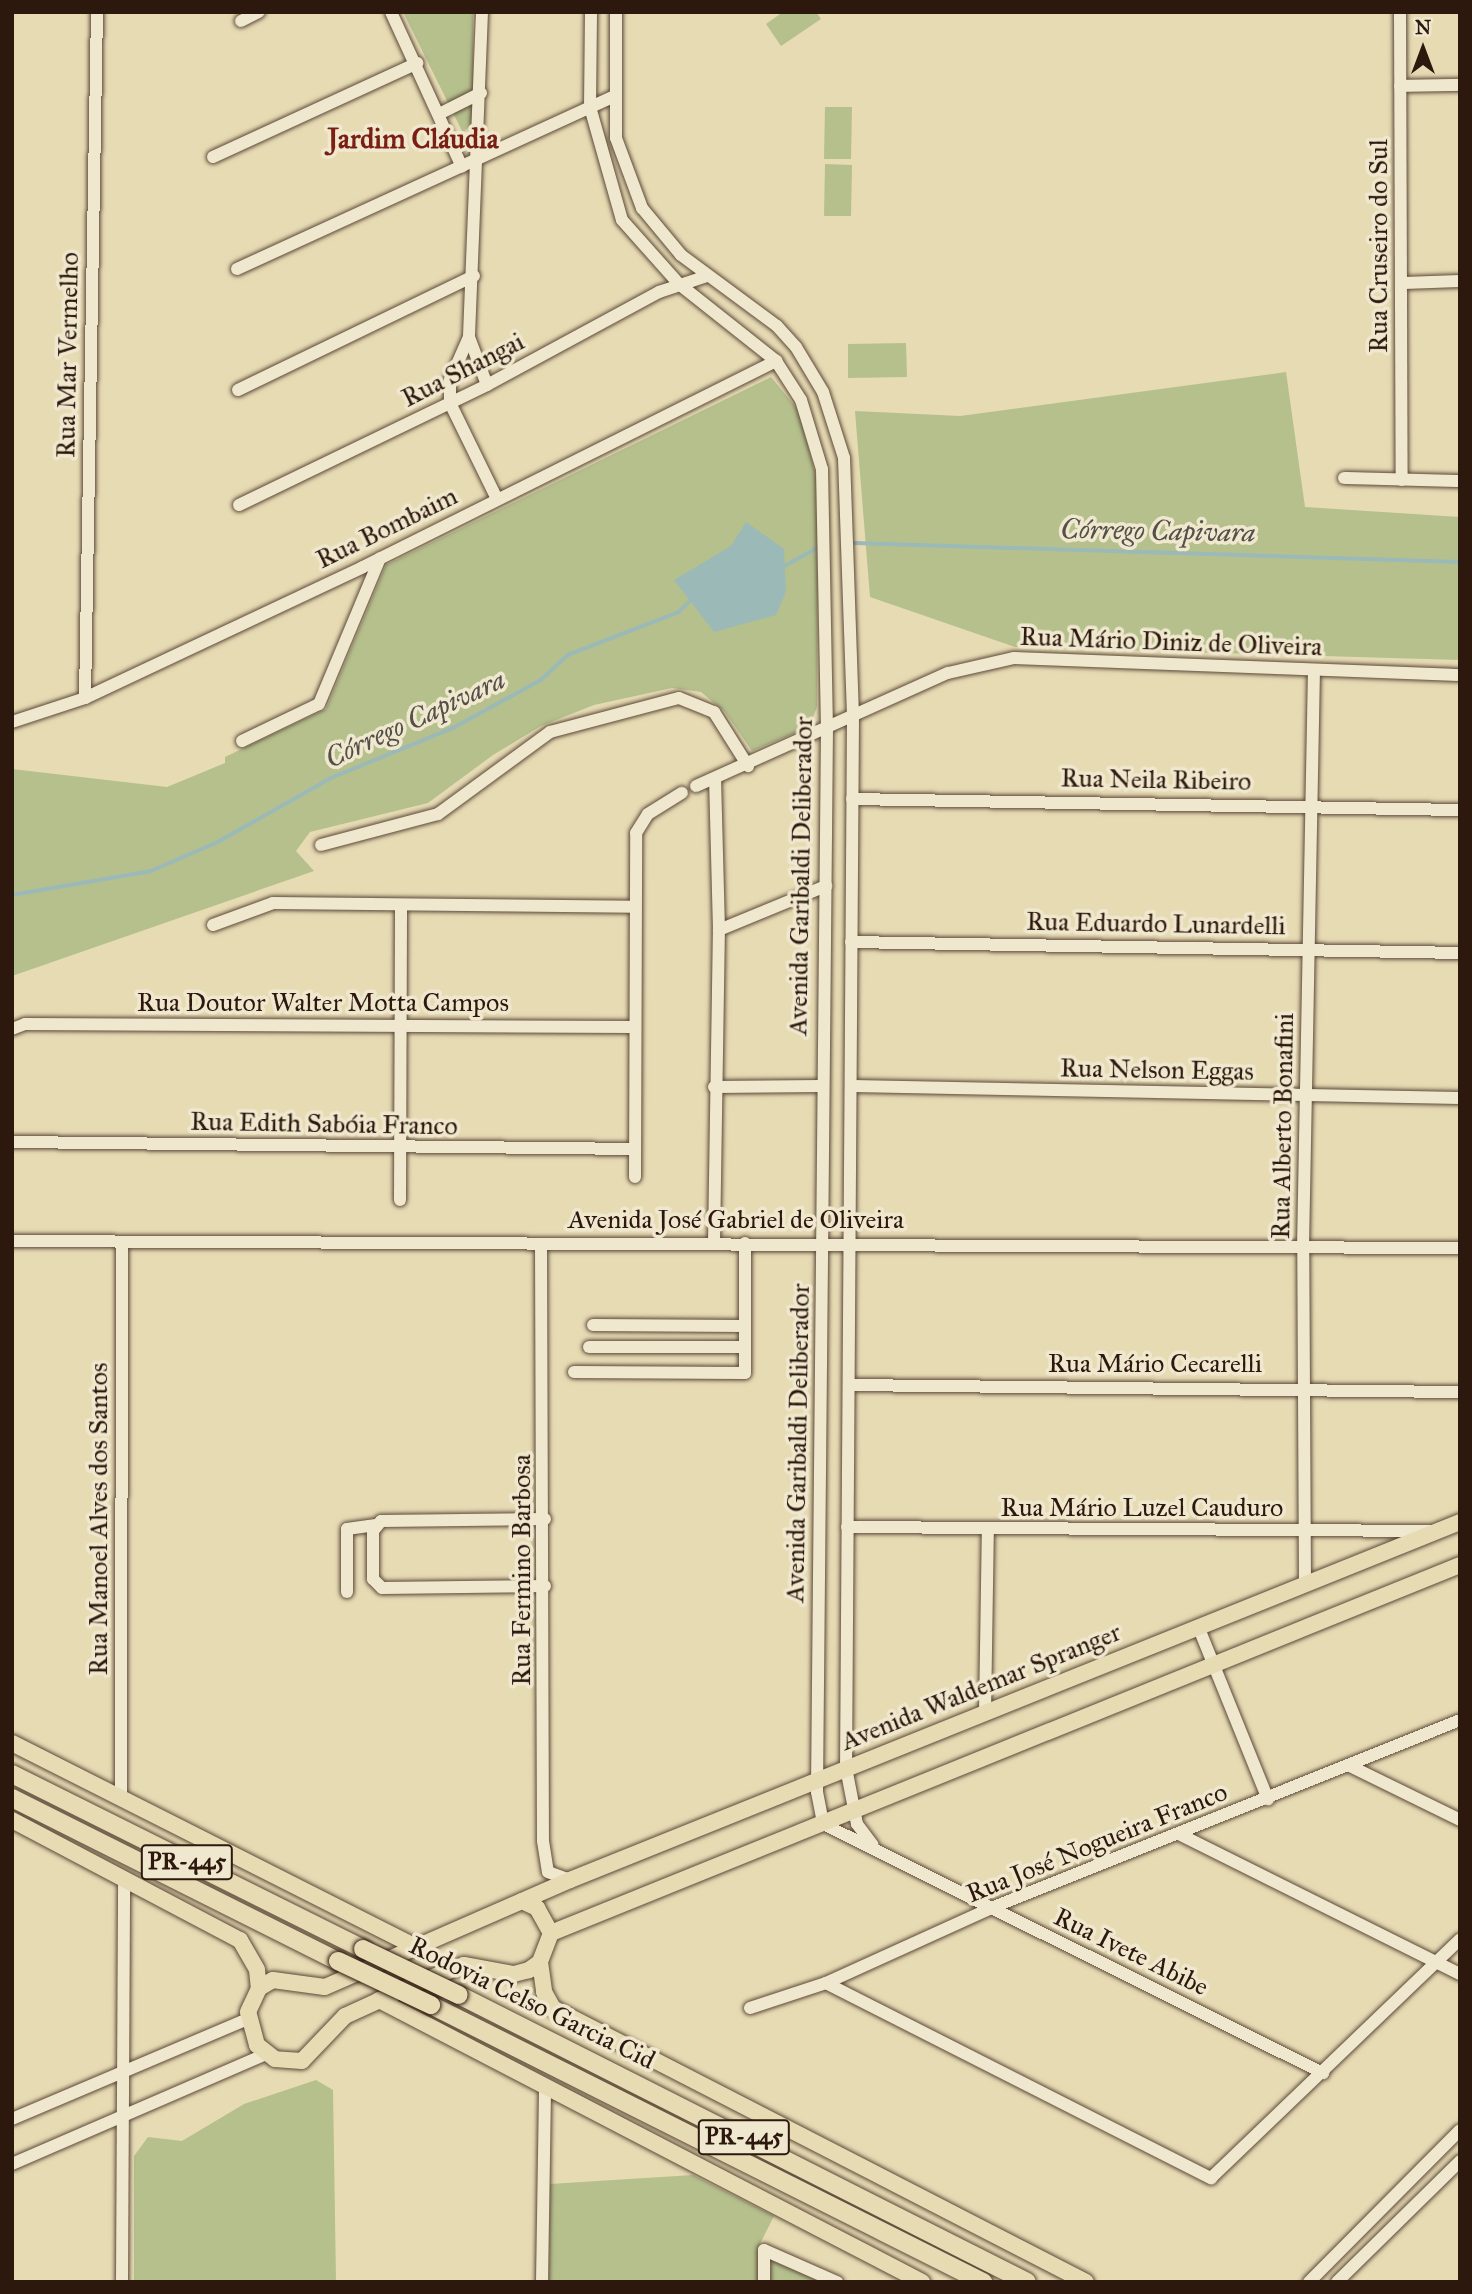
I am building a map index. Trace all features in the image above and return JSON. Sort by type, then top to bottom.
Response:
[{"type":"highway","name":"Rodovia Celso Garcia Cid","points":[[12,1774],[459,1995],[1027,2282]]},
{"type":"highway","name":"Rodovia Celso Garcia Cid","points":[[12,1798],[983,2282]]},
{"type":"main road","name":"Avenida Waldemar Spranger","points":[[260,1988],[273,1980],[325,1987],[570,1880],[1460,1522]]},
{"type":"main road","points":[[1086,2282],[553,2008],[544,1992],[540,1962],[551,1933],[1460,1565]]},
{"type":"main road","points":[[12,1743],[417,1948]]},
{"type":"main road","points":[[12,1820],[240,1940],[257,1970],[260,1988],[248,2018],[264,2055],[302,2061],[345,2016],[464,1965],[514,1974],[540,1962]]},
{"type":"main road","points":[[522,1901],[537,1908],[551,1933]]},
{"type":"main road","points":[[379,2000],[922,2282]]},
{"type":"street","name":"Rua Mar Vermelho","points":[[85,698],[97,12]]},
{"type":"street","points":[[241,21],[259,12]]},
{"type":"street","points":[[391,12],[417,63],[462,167]]},
{"type":"street","points":[[482,12],[480,159],[474,276],[469,337],[450,380],[450,403],[497,499]]},
{"type":"street","name":"Avenida Garibaldi Deliberador","points":[[591,12],[590,107],[622,220],[679,284],[776,360],[801,400],[818,447],[824,491],[827,729],[821,1086],[823,1241],[817,1781],[823,1824]]},
{"type":"street","name":"Avenida Garibaldi Deliberador","points":[[616,12],[616,138],[642,208],[707,276],[777,326],[823,392],[844,457],[853,717],[853,1086],[846,1768],[854,1812]]},
{"type":"street","name":"Rua Cruseiro do Sul","points":[[1400,12],[1402,480]]},
{"type":"street","points":[[213,158],[417,63]]},
{"type":"street","points":[[1400,86],[1460,85]]},
{"type":"street","points":[[439,114],[481,93]]},
{"type":"street","points":[[237,269],[615,96]]},
{"type":"street","points":[[238,390],[474,276]]},
{"type":"street","name":"Rua Shangai","points":[[239,505],[487,385],[679,284],[707,276]]},
{"type":"street","points":[[1403,283],[1460,281]]},
{"type":"street","points":[[469,337],[487,385]]},
{"type":"street","name":"Rua Bombaim","points":[[12,722],[85,698],[380,558],[776,360]]},
{"type":"street","points":[[801,400],[823,392]]},
{"type":"street","points":[[1344,478],[1460,481]]},
{"type":"street","points":[[242,741],[319,704],[380,558]]},
{"type":"street","name":"Rua Mário Diniz de Oliveira","points":[[696,786],[748,766],[948,673],[1014,658],[1460,675]]},
{"type":"street","name":"Rua Alberto Bonafini","points":[[1305,1584],[1303,1247],[1308,1097],[1314,670]]},
{"type":"street","points":[[321,845],[438,814],[550,732],[679,698],[697,701],[714,712],[748,766]]},
{"type":"street","points":[[714,1243],[714,1087],[719,930],[715,780]]},
{"type":"street","points":[[635,1177],[635,907],[638,825],[682,793]]},
{"type":"street","name":"Rua Neila Ribeiro","points":[[852,799],[1312,805],[1460,810]]},
{"type":"street","points":[[719,930],[826,886]]},
{"type":"street","points":[[213,925],[273,903],[635,907]]},
{"type":"street","points":[[400,1200],[401,905]]},
{"type":"street","name":"Rua Eduardo Lunardelli","points":[[851,942],[1460,953]]},
{"type":"street","name":"Rua Doutor Walter Motta Campos","points":[[12,1029],[25,1024],[635,1027]]},
{"type":"street","points":[[714,1087],[821,1086]]},
{"type":"street","name":"Rua Nelson Eggas","points":[[853,1086],[1460,1098]]},
{"type":"street","name":"Rua Edith Sabóia Franco","points":[[12,1142],[635,1149]]},
{"type":"street","name":"Avenida José Gabriel de Oliveira","points":[[12,1241],[541,1244],[823,1241],[1460,1248]]},
{"type":"street","name":"Rua Manoel Alves dos Santos","points":[[121,1796],[122,1242]]},
{"type":"street","points":[[574,1372],[745,1373],[745,1243]]},
{"type":"street","name":"Rua Fermino Barbosa","points":[[541,1244],[545,1519],[545,1863],[548,1872],[570,1880]]},
{"type":"street","points":[[593,1325],[745,1326]]},
{"type":"street","points":[[589,1347],[745,1348]]},
{"type":"street","name":"Rua Mário Cecarelli","points":[[849,1385],[1305,1388],[1460,1392]]},
{"type":"street","points":[[347,1592],[347,1529],[376,1525],[545,1519]]},
{"type":"street","points":[[376,1525],[373,1579],[382,1588],[545,1586]]},
{"type":"street","name":"Rua Mário Luzel Cauduro","points":[[847,1527],[1437,1531]]},
{"type":"street","points":[[985,1712],[988,1530]]},
{"type":"street","points":[[1198,1626],[1268,1799]]},
{"type":"street","name":"Rua José Nogueira Franco","points":[[750,2008],[826,1983],[992,1908],[1181,1835],[1460,1720]]},
{"type":"street","points":[[1350,1766],[1460,1820]]},
{"type":"street","name":"Rua Ivete Abibe","points":[[854,1812],[864,1836],[881,1853]]},
{"type":"street","name":"Rua Ivete Abibe","points":[[823,1824],[1323,2073]]},
{"type":"street","points":[[1181,1835],[1460,1973]]},
{"type":"street","points":[[122,2282],[124,1878]]},
{"type":"street","points":[[826,1983],[1210,2178],[1323,2073],[1460,1939]]},
{"type":"street","points":[[12,2119],[248,2018]]},
{"type":"street","points":[[12,2164],[123,2119],[264,2055]]},
{"type":"street","points":[[542,2282],[545,2087]]},
{"type":"street","points":[[1309,2282],[1460,2130]]},
{"type":"street","points":[[1337,2282],[1460,2161]]},
{"type":"street","points":[[764,2282],[764,2250],[837,2282]]},
{"type":"green space","points":[[403,12],[473,12],[473,122],[463,133]]},
{"type":"green space","points":[[783,12],[816,12],[821,19],[781,46],[766,24]]},
{"type":"green space","points":[[825,107],[852,107],[851,159],[824,159]]},
{"type":"green space","points":[[825,164],[852,165],[851,216],[824,216]]},
{"type":"green space","points":[[906,343],[907,377],[848,378],[848,344]]},
{"type":"green space","points":[[1286,372],[1305,507],[1460,517],[1460,660],[1015,647],[870,597],[855,411],[960,416]]},
{"type":"green space","points":[[771,377],[799,411],[818,485],[817,707],[809,727],[752,751],[725,712],[701,692],[672,688],[594,705],[541,726],[493,755],[428,803],[310,832],[296,851],[314,871],[12,976],[12,769],[167,787],[225,763],[225,757],[326,709],[386,565]]},
{"type":"green space","points":[[316,2080],[333,2090],[336,2282],[134,2282],[134,2156],[148,2137],[182,2141],[244,2104]]},
{"type":"green space","points":[[693,2175],[774,2216],[759,2246],[759,2282],[549,2282],[550,2184]]},
{"type":"green space","points":[[771,2258],[822,2282],[770,2282]]},
{"type":"water","points":[[746,522],[784,549],[786,592],[776,615],[714,632],[674,580],[731,546]]},
{"type":"waterway","name":"Córrego Capivara","points":[[855,543],[1460,562]]},
{"type":"waterway","name":"Córrego Capivara","points":[[783,567],[819,547]]},
{"type":"waterway","name":"Córrego Capivara","points":[[12,895],[151,871],[218,842],[331,778],[453,728],[541,680],[568,655],[679,612],[692,599]]},
{"type":"district","name":"Jardim Cláudia","points":[[413,139]]}]
